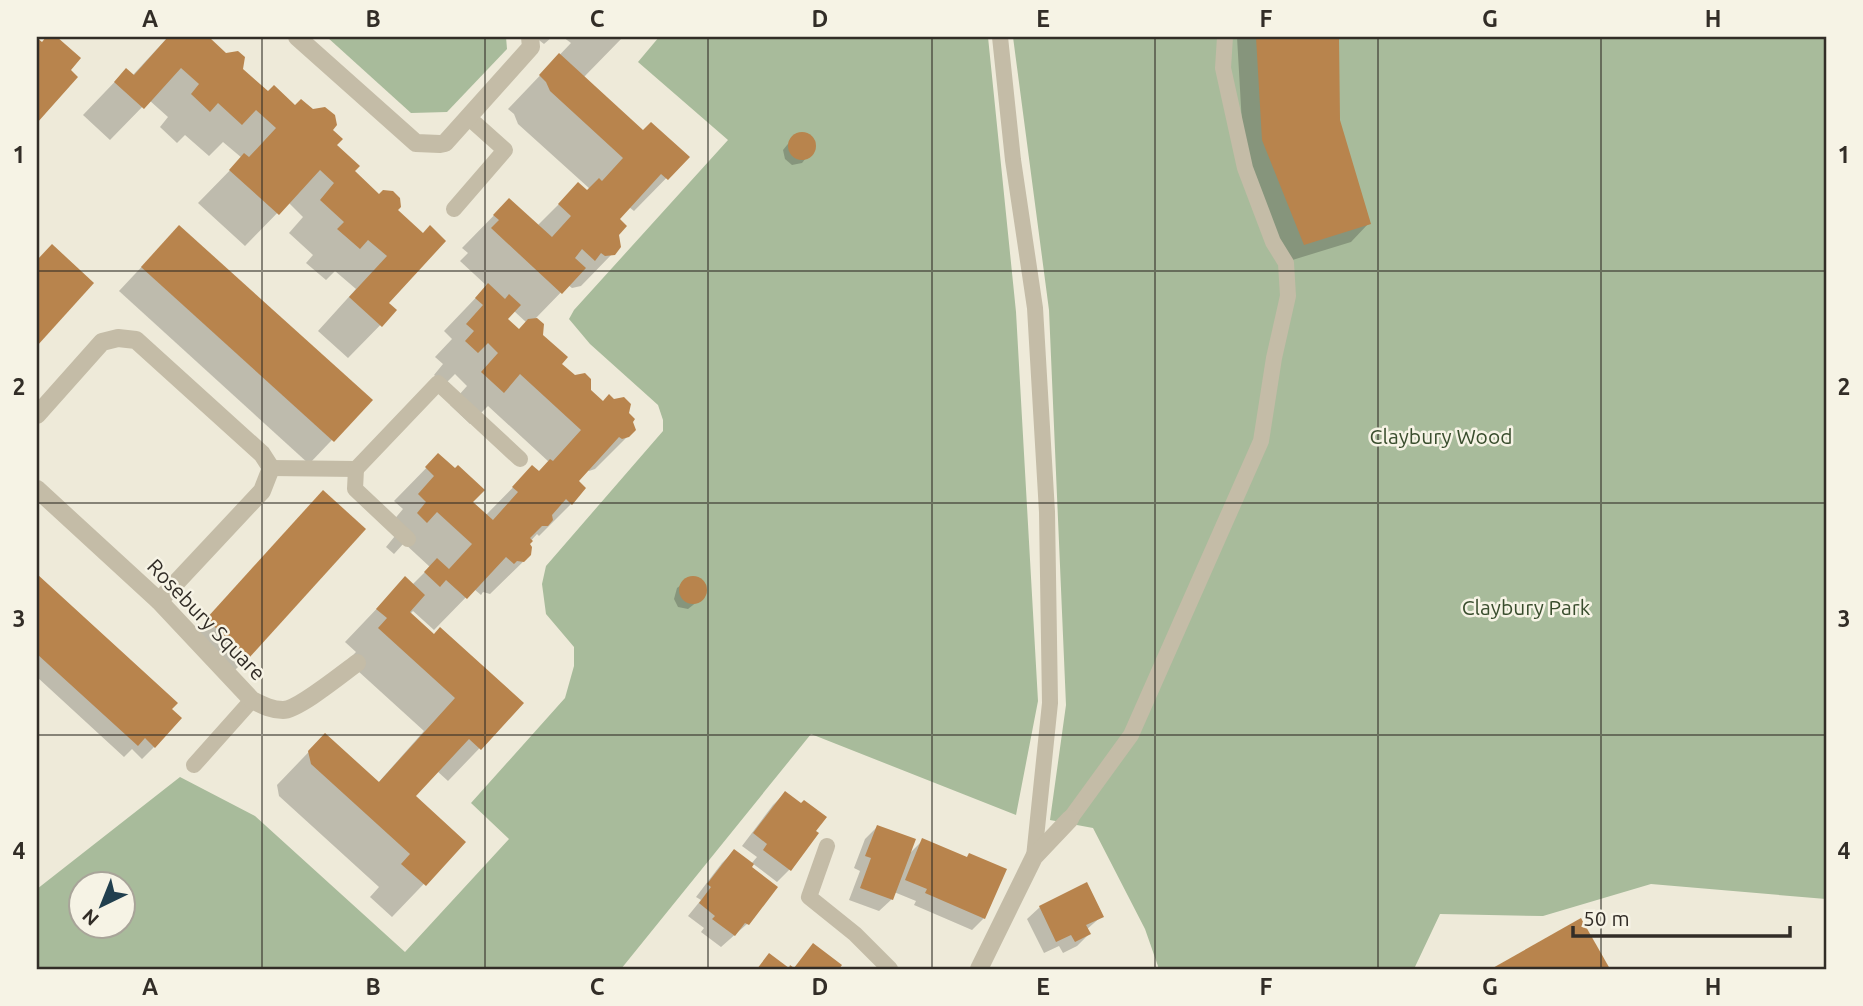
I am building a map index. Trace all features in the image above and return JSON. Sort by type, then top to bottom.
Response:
[{"type":"street","points":[[297,37],[416,144],[445,143],[531,47],[530,37]]},
{"type":"street","points":[[37,415],[102,342],[118,338],[136,340],[262,454],[271,468],[262,491],[159,601]]},
{"type":"street","name":"Rosebury Square","points":[[37,489],[159,601],[252,700],[267,708],[285,710],[299,704],[357,663]]},
{"type":"street","points":[[979,969],[1034,857],[1070,818]]},
{"type":"lane","points":[[1000,37],[1013,160],[1035,308],[1047,512],[1050,703],[1034,857]]},
{"type":"lane","points":[[1070,818],[1131,735],[1261,441],[1274,358],[1288,296],[1286,263],[1273,242],[1245,168],[1223,68],[1225,37]]},
{"type":"lane","points":[[454,209],[505,150],[468,117]]},
{"type":"lane","points":[[408,539],[355,489],[356,469],[438,383],[520,458]]},
{"type":"lane","points":[[271,468],[356,469]]},
{"type":"lane","points":[[194,765],[252,700]]},
{"type":"lane","points":[[827,846],[809,897],[855,934],[890,969]]},
{"type":"green space","points":[[327,37],[506,37],[507,49],[447,112],[411,113]]},
{"type":"green space","points":[[659,37],[988,37],[1016,312],[1038,701],[1016,815],[811,734],[621,969],[37,969],[37,889],[180,777],[255,816],[405,952],[509,839],[471,803],[565,698],[574,666],[574,647],[546,614],[542,584],[546,566],[663,431],[658,405],[590,344],[569,319],[574,310],[728,140],[638,62]]},
{"type":"green space","name":"Claybury Wood","points":[[1013,37],[1826,37],[1826,899],[1651,884],[1543,916],[1440,914],[1414,969],[1159,969],[1145,929],[1093,828],[1050,820],[1066,705],[1049,310]]},
{"type":"building","points":[[46,37],[57,37],[81,58],[71,70],[78,77],[37,123],[37,38],[42,42]]},
{"type":"building","points":[[168,37],[209,37],[226,53],[238,51],[245,57],[243,69],[268,91],[274,85],[295,105],[301,99],[313,109],[325,107],[335,115],[337,125],[333,130],[343,139],[337,145],[360,166],[355,171],[379,194],[383,190],[393,191],[400,198],[401,207],[398,210],[423,233],[430,225],[446,241],[389,303],[397,310],[382,327],[349,297],[387,256],[368,240],[360,249],[337,229],[344,222],[320,200],[334,183],[320,170],[279,215],[229,170],[244,153],[249,157],[276,128],[256,110],[242,125],[218,103],[210,112],[191,94],[199,84],[181,68],[144,109],[114,82],[126,68],[134,75]]},
{"type":"building","points":[[1256,37],[1339,37],[1340,120],[1371,224],[1304,245],[1262,140]]},
{"type":"building","points":[[559,53],[643,130],[651,122],[690,157],[668,180],[661,174],[620,219],[627,226],[619,235],[621,247],[615,255],[605,256],[601,253],[595,261],[582,249],[575,258],[586,268],[562,294],[491,228],[499,220],[493,215],[509,198],[552,237],[571,216],[558,204],[578,182],[587,190],[599,178],[602,181],[623,158],[550,91],[539,75]]},
{"type":"building","points":[[802,132],[812,136],[816,146],[812,156],[802,160],[792,156],[788,146],[792,136]]},
{"type":"building","points":[[179,225],[373,400],[334,442],[141,267]]},
{"type":"building","points":[[52,244],[94,283],[37,346],[37,260]]},
{"type":"building","points":[[488,283],[505,299],[509,294],[521,305],[508,319],[519,329],[528,319],[537,318],[544,324],[543,335],[568,357],[562,364],[575,375],[585,373],[591,379],[591,390],[603,401],[609,394],[614,399],[624,397],[631,404],[629,413],[635,419],[633,422],[636,430],[629,437],[619,437],[579,481],[586,488],[572,505],[566,499],[552,515],[553,520],[548,526],[542,526],[530,538],[533,541],[530,544],[531,555],[524,562],[517,561],[514,564],[506,557],[467,599],[446,580],[440,587],[424,572],[437,558],[449,569],[472,544],[437,512],[427,523],[417,513],[426,502],[418,494],[434,476],[425,467],[438,453],[455,468],[458,465],[485,490],[473,502],[493,520],[518,492],[512,487],[532,465],[539,471],[550,459],[553,461],[581,430],[520,374],[504,393],[481,372],[498,353],[488,343],[478,353],[465,341],[474,331],[466,324],[483,305],[475,298]]},
{"type":"building","points":[[323,490],[366,529],[249,658],[206,619]]},
{"type":"building","points":[[37,574],[178,703],[172,709],[182,718],[155,748],[145,738],[138,746],[37,654]]},
{"type":"building","points":[[405,576],[425,595],[410,612],[434,634],[440,627],[524,703],[481,750],[469,739],[416,796],[466,842],[426,886],[401,864],[410,854],[311,764],[308,751],[325,733],[379,782],[455,698],[378,628],[387,618],[376,609]]},
{"type":"building","points":[[693,576],[703,580],[707,590],[703,600],[693,604],[683,600],[679,590],[683,580]]},
{"type":"building","points":[[785,791],[801,803],[804,800],[827,817],[816,831],[819,833],[791,871],[763,850],[767,844],[753,833]]},
{"type":"building","points":[[877,825],[916,839],[893,900],[860,888],[871,858],[865,856]]},
{"type":"building","points":[[922,838],[967,857],[969,853],[1007,869],[985,919],[925,893],[927,889],[905,880]]},
{"type":"building","points":[[734,849],[778,887],[749,925],[745,923],[735,936],[712,919],[715,916],[699,903],[711,887],[707,884]]},
{"type":"building","points":[[1087,882],[1104,917],[1086,925],[1091,934],[1075,942],[1071,935],[1056,942],[1039,906]]},
{"type":"building","points":[[1581,918],[1610,969],[1491,969]]},
{"type":"building","points":[[813,943],[842,965],[839,969],[757,969],[769,953],[789,968],[790,965],[794,968]]},
{"type":"park label","name":"Claybury Park","points":[[1526,608]]}]
